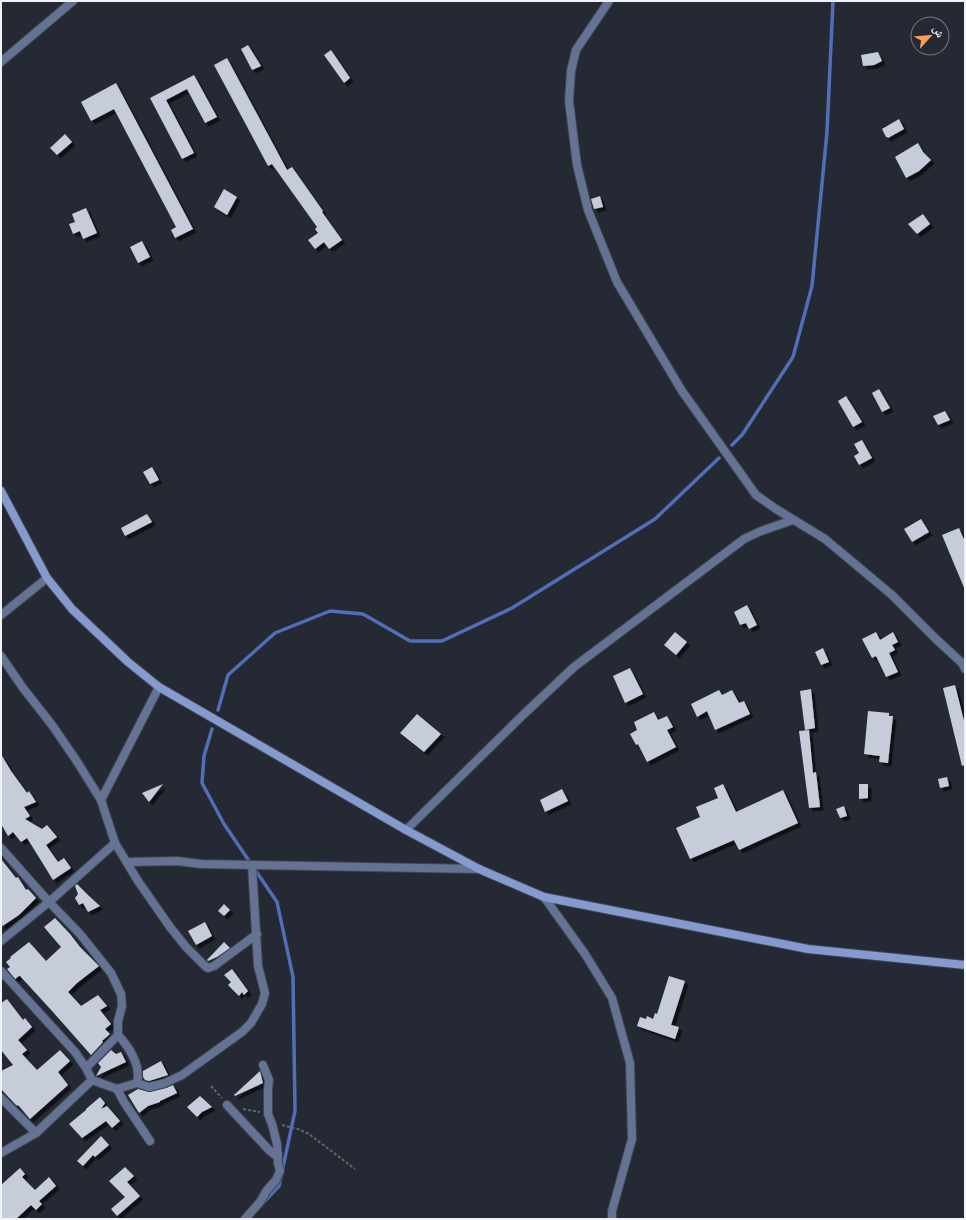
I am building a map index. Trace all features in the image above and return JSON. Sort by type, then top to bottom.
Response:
[{"type":"street","points":[[1,62],[73,1]]},
{"type":"street","points":[[609,1],[576,50],[571,71],[569,101],[578,165],[588,210],[617,282],[682,390],[756,495],[776,510],[825,538],[892,595],[962,663],[965,669]]},
{"type":"street","points":[[1,493],[47,578],[78,614],[128,662],[159,687],[406,830],[479,870],[544,898],[808,950],[965,965]]},
{"type":"street","points":[[406,830],[574,666],[744,539],[761,531],[793,520]]},
{"type":"street","points":[[1,615],[47,578]]},
{"type":"street","points":[[1,656],[22,688],[52,725],[101,800],[115,843],[128,862],[138,881],[170,927],[206,967],[208,968],[214,966],[257,934]]},
{"type":"street","points":[[101,800],[159,687]]},
{"type":"street","points":[[1,941],[49,902],[115,843]]},
{"type":"street","points":[[1,848],[80,934],[111,973],[121,994],[122,1006],[118,1021],[118,1035],[86,1068]]},
{"type":"street","points":[[128,862],[479,870]]},
{"type":"street","points":[[1,971],[75,1052],[92,1080],[118,1089],[137,1083],[149,1087],[182,1075],[247,1028],[262,1004],[264,998],[258,966],[252,865]]},
{"type":"street","points":[[544,898],[585,954],[612,998],[630,1063],[632,1139],[612,1211],[612,1219]]},
{"type":"street","points":[[118,1035],[126,1043],[133,1057],[137,1068],[137,1083]]},
{"type":"street","points":[[245,1219],[260,1202],[276,1180],[280,1171],[274,1132],[268,1114],[269,1080],[264,1065]]},
{"type":"street","points":[[1,1153],[36,1133],[92,1080]]},
{"type":"street","points":[[118,1089],[124,1102],[150,1141]]},
{"type":"street","points":[[1,1098],[36,1133]]},
{"type":"street","points":[[227,1105],[269,1150],[275,1155],[278,1154]]},
{"type":"path","points":[[211,1086],[227,1105],[268,1114],[283,1126],[298,1129],[309,1134],[355,1169]]},
{"type":"building","points":[[248,45],[261,66],[252,70],[241,49]]},
{"type":"building","points":[[331,50],[350,78],[344,83],[324,55]]},
{"type":"building","points":[[878,52],[882,61],[874,65],[863,66],[861,55]]},
{"type":"building","points":[[227,58],[287,170],[292,167],[342,240],[329,249],[324,242],[315,249],[308,240],[318,233],[315,229],[317,227],[272,164],[268,166],[214,65]]},
{"type":"building","points":[[194,75],[217,117],[205,123],[187,89],[166,100],[194,153],[182,159],[150,98]]},
{"type":"building","points":[[116,83],[193,229],[175,238],[171,230],[176,227],[114,109],[91,121],[81,102]]},
{"type":"building","points":[[899,119],[904,129],[888,138],[886,137],[882,129]]},
{"type":"building","points":[[65,134],[72,142],[57,155],[50,148]]},
{"type":"building","points":[[918,143],[923,152],[931,160],[919,171],[906,178],[895,157]]},
{"type":"building","points":[[224,189],[237,197],[227,215],[214,207]]},
{"type":"building","points":[[600,196],[603,207],[594,209],[591,199]]},
{"type":"building","points":[[86,208],[97,233],[83,239],[80,231],[73,234],[69,224],[75,222],[72,214]]},
{"type":"building","points":[[923,214],[930,224],[917,234],[908,224]]},
{"type":"building","points":[[142,241],[150,257],[138,263],[130,247]]},
{"type":"building","points":[[879,389],[890,408],[882,412],[872,393]]},
{"type":"building","points":[[846,396],[862,422],[853,427],[838,401]]},
{"type":"building","points":[[945,411],[950,420],[938,425],[933,416]]},
{"type":"building","points":[[862,440],[872,458],[859,465],[854,456],[859,453],[854,444]]},
{"type":"building","points":[[152,467],[159,480],[150,484],[143,472]]},
{"type":"building","points":[[147,514],[152,522],[125,536],[121,528]]},
{"type":"building","points":[[921,519],[929,532],[912,542],[904,529]]},
{"type":"building","points":[[959,528],[965,542],[965,590],[942,535]]},
{"type":"building","points":[[747,605],[757,625],[749,629],[746,623],[740,625],[734,612]]},
{"type":"building","points":[[675,632],[687,642],[676,655],[664,645]]},
{"type":"building","points":[[876,632],[880,640],[893,632],[898,642],[892,645],[895,650],[889,653],[898,672],[886,677],[876,656],[872,658],[862,639]]},
{"type":"building","points":[[823,648],[829,662],[821,665],[815,652]]},
{"type":"building","points":[[630,668],[643,694],[625,703],[613,676]]},
{"type":"building","points":[[955,685],[965,725],[965,765],[962,766],[943,688]]},
{"type":"building","points":[[811,689],[815,728],[805,730],[800,691]]},
{"type":"building","points":[[719,690],[722,695],[732,690],[739,703],[744,701],[750,714],[715,730],[707,711],[697,717],[691,704]]},
{"type":"building","points":[[868,711],[889,713],[889,716],[893,716],[888,763],[879,762],[880,756],[864,754]]},
{"type":"building","points":[[654,712],[658,720],[667,716],[673,727],[667,730],[676,747],[647,762],[638,744],[636,745],[630,734],[637,730],[634,722]]},
{"type":"building","points":[[417,714],[441,734],[424,752],[400,733]]},
{"type":"building","points":[[809,730],[813,773],[816,772],[820,807],[809,808],[799,731]]},
{"type":"building","points":[[1,754],[27,793],[29,791],[36,802],[24,807],[30,816],[25,819],[42,829],[47,825],[57,837],[46,845],[58,862],[64,858],[71,868],[53,880],[27,838],[21,842],[13,832],[8,836],[1,824]]},
{"type":"building","points":[[947,777],[949,786],[940,788],[938,779]]},
{"type":"building","points":[[163,784],[149,802],[142,793]]},
{"type":"building","points":[[723,784],[736,812],[783,790],[798,823],[739,850],[734,840],[690,859],[676,828],[700,817],[696,807],[718,798],[714,788]]},
{"type":"building","points":[[859,784],[868,784],[868,798],[859,799]]},
{"type":"building","points":[[562,789],[568,801],[545,812],[540,800]]},
{"type":"building","points":[[844,806],[847,816],[840,818],[836,809]]},
{"type":"building","points":[[1,859],[16,878],[18,877],[26,890],[28,889],[36,898],[19,915],[1,927]]},
{"type":"building","points":[[77,884],[100,906],[88,912],[83,903],[79,905],[75,898],[78,894],[75,886]]},
{"type":"building","points":[[224,904],[230,910],[224,916],[218,911]]},
{"type":"building","points":[[55,918],[99,966],[68,992],[81,1006],[98,995],[107,1006],[100,1010],[111,1024],[105,1029],[110,1034],[102,1041],[103,1042],[91,1055],[20,976],[15,979],[7,969],[10,967],[6,962],[11,958],[10,957],[29,942],[46,961],[61,947],[44,927]]},
{"type":"building","points":[[205,922],[212,936],[196,945],[188,931]]},
{"type":"building","points":[[224,942],[230,948],[208,961],[207,960]]},
{"type":"building","points":[[232,969],[248,991],[244,995],[242,992],[239,996],[228,985],[231,982],[224,975]]},
{"type":"building","points":[[669,976],[685,981],[671,1025],[679,1027],[675,1039],[637,1026],[640,1017],[646,1019],[647,1016],[653,1019],[655,1013],[657,1014]]},
{"type":"building","points":[[7,999],[23,1020],[25,1018],[32,1027],[18,1040],[27,1050],[22,1054],[37,1070],[60,1050],[70,1061],[58,1072],[68,1085],[30,1119],[1,1089],[1,1071],[13,1065],[1,1050],[1,1003]]},
{"type":"building","points":[[111,1050],[116,1054],[121,1052],[126,1062],[96,1076],[101,1067],[98,1063]]},
{"type":"building","points":[[161,1061],[168,1075],[149,1081],[145,1080],[143,1077],[143,1071]]},
{"type":"building","points":[[260,1071],[263,1083],[235,1096],[234,1095]]},
{"type":"building","points":[[173,1085],[177,1093],[160,1102],[148,1106],[139,1113],[128,1095],[138,1089],[150,1092]]},
{"type":"building","points":[[200,1096],[212,1107],[202,1112],[197,1117],[187,1107]]},
{"type":"building","points":[[100,1097],[105,1103],[101,1109],[107,1106],[120,1121],[112,1128],[106,1121],[82,1138],[69,1124]]},
{"type":"building","points":[[101,1136],[109,1145],[95,1157],[93,1155],[83,1166],[77,1161]]},
{"type":"building","points":[[125,1167],[134,1176],[127,1182],[140,1196],[117,1216],[111,1209],[125,1197],[109,1181]]},
{"type":"building","points":[[20,1168],[25,1174],[22,1177],[35,1190],[49,1177],[56,1186],[39,1201],[42,1204],[36,1210],[31,1205],[16,1219],[1,1219],[1,1185]]},
{"type":"waterway","points":[[732,445],[742,435],[793,357],[812,286],[827,132],[833,1]]},
{"type":"waterway","points":[[218,710],[228,675],[275,633],[330,611],[363,614],[410,641],[442,641],[512,608],[655,519],[719,458]]},
{"type":"waterway","points":[[212,729],[204,756],[202,783],[224,824],[277,902],[293,977],[295,1111],[279,1186],[263,1203]]}]
